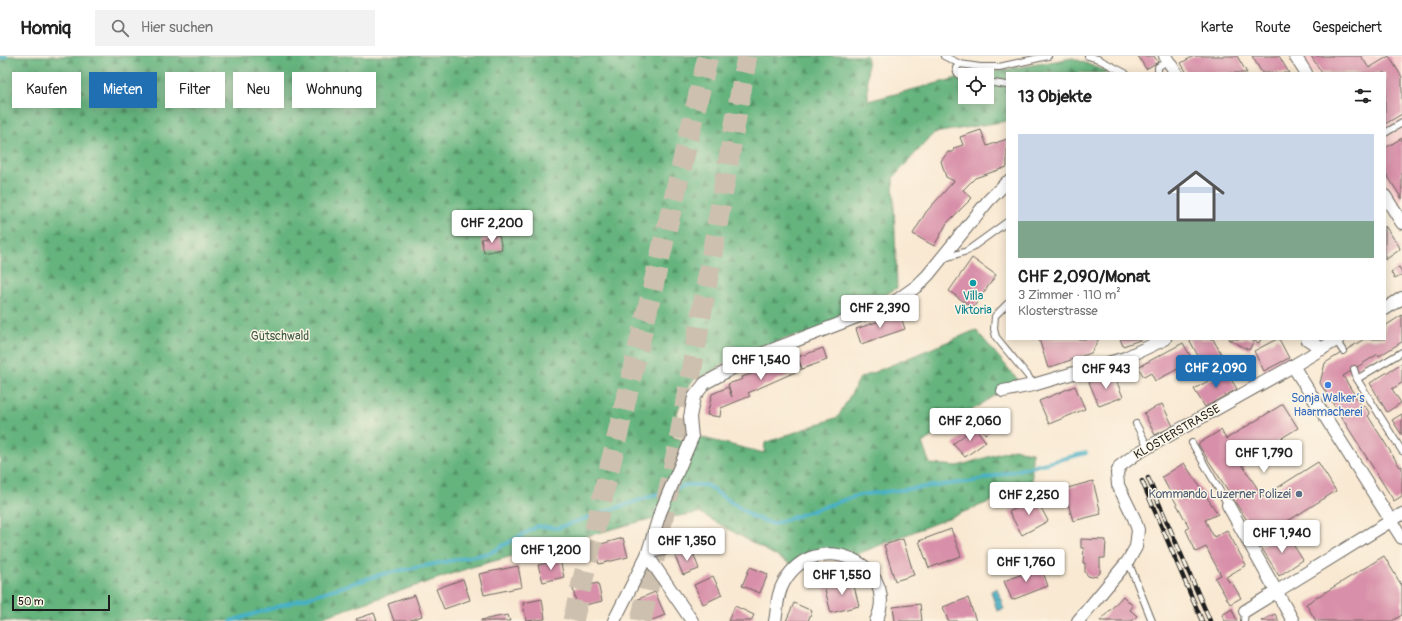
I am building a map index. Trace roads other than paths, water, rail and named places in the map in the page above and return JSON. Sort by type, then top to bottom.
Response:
[{"type":"street","points":[[1295,56],[1305,72]]},
{"type":"street","points":[[1166,58],[1175,72]]},
{"type":"street","points":[[614,621],[647,555],[660,513],[691,434],[690,417],[694,397],[705,383],[751,358],[893,303],[917,286],[928,275],[988,201],[1006,183]]},
{"type":"street","points":[[1386,198],[1401,220]]},
{"type":"street","points":[[1386,308],[1402,298]]},
{"type":"street","points":[[1004,390],[1033,385],[1124,358],[1163,340]]},
{"type":"street","points":[[1308,340],[1322,349]]},
{"type":"street","name":"KLOSTERSTRASSE","points":[[1128,561],[1136,547],[1138,530],[1118,484],[1117,473],[1120,466],[1136,454],[1337,340]]},
{"type":"street","points":[[1293,366],[1402,538]]},
{"type":"street","points":[[1228,505],[1293,621]]},
{"type":"street","points":[[1244,616],[1277,591],[1402,514]]},
{"type":"street","points":[[774,621],[777,600],[784,582],[796,567],[809,558],[829,554],[850,557],[869,570],[880,590],[881,602],[876,621]]},
{"type":"street","points":[[647,555],[692,621]]},
{"type":"street","points":[[1078,621],[1128,561]]},
{"type":"lane","points":[[944,56],[960,64],[980,67],[999,66],[1048,56]]},
{"type":"lane","points":[[1088,56],[1098,59],[1123,72]]},
{"type":"lane","points":[[1158,72],[1158,67],[1166,58]]},
{"type":"lane","points":[[958,74],[956,72],[956,68],[960,64]]},
{"type":"lane","points":[[994,83],[1006,85]]},
{"type":"lane","points":[[1386,132],[1402,123]]},
{"type":"lane","points":[[940,260],[967,251],[1006,223]]},
{"type":"lane","points":[[1006,305],[995,316],[994,329],[996,337],[1028,376],[1033,385]]},
{"type":"lane","points":[[1337,340],[1344,351]]},
{"type":"lane","points":[[1357,379],[1402,352]]},
{"type":"lane","points":[[1354,369],[1357,379],[1402,451]]},
{"type":"lane","points":[[1136,424],[1148,448]]},
{"type":"lane","points":[[1192,443],[1228,505]]},
{"type":"lane","points":[[647,555],[664,552],[673,548],[679,544],[684,537]]},
{"type":"lane","points":[[1128,561],[1152,621]]},
{"type":"water","points":[[997,588],[1004,609],[997,611],[991,591]]},
{"type":"waterway","points":[[0,58],[6,56]]},
{"type":"waterway","points":[[673,489],[686,485],[706,485],[753,517],[773,524],[859,495],[975,481],[1086,453]]},
{"type":"waterway","points":[[231,621],[383,574],[490,553],[538,526],[557,528],[667,491]]},
{"type":"tunnel","points":[[573,621],[708,56]]},
{"type":"tunnel","points":[[641,621],[678,446],[747,56]]},
{"type":"railway","points":[[1148,478],[1210,621]]},
{"type":"railway","points":[[1142,481],[1202,621]]},
{"type":"place","name":"Villa Viktoria","points":[[973,283]]},
{"type":"place","name":"Sonja Walker‘s Haarmacherei","points":[[1328,385]]},
{"type":"place","name":"Kommando Luzerner Polizei","points":[[1299,494]]},
{"type":"park label","name":"Gütschwald","points":[[280,336]]}]
